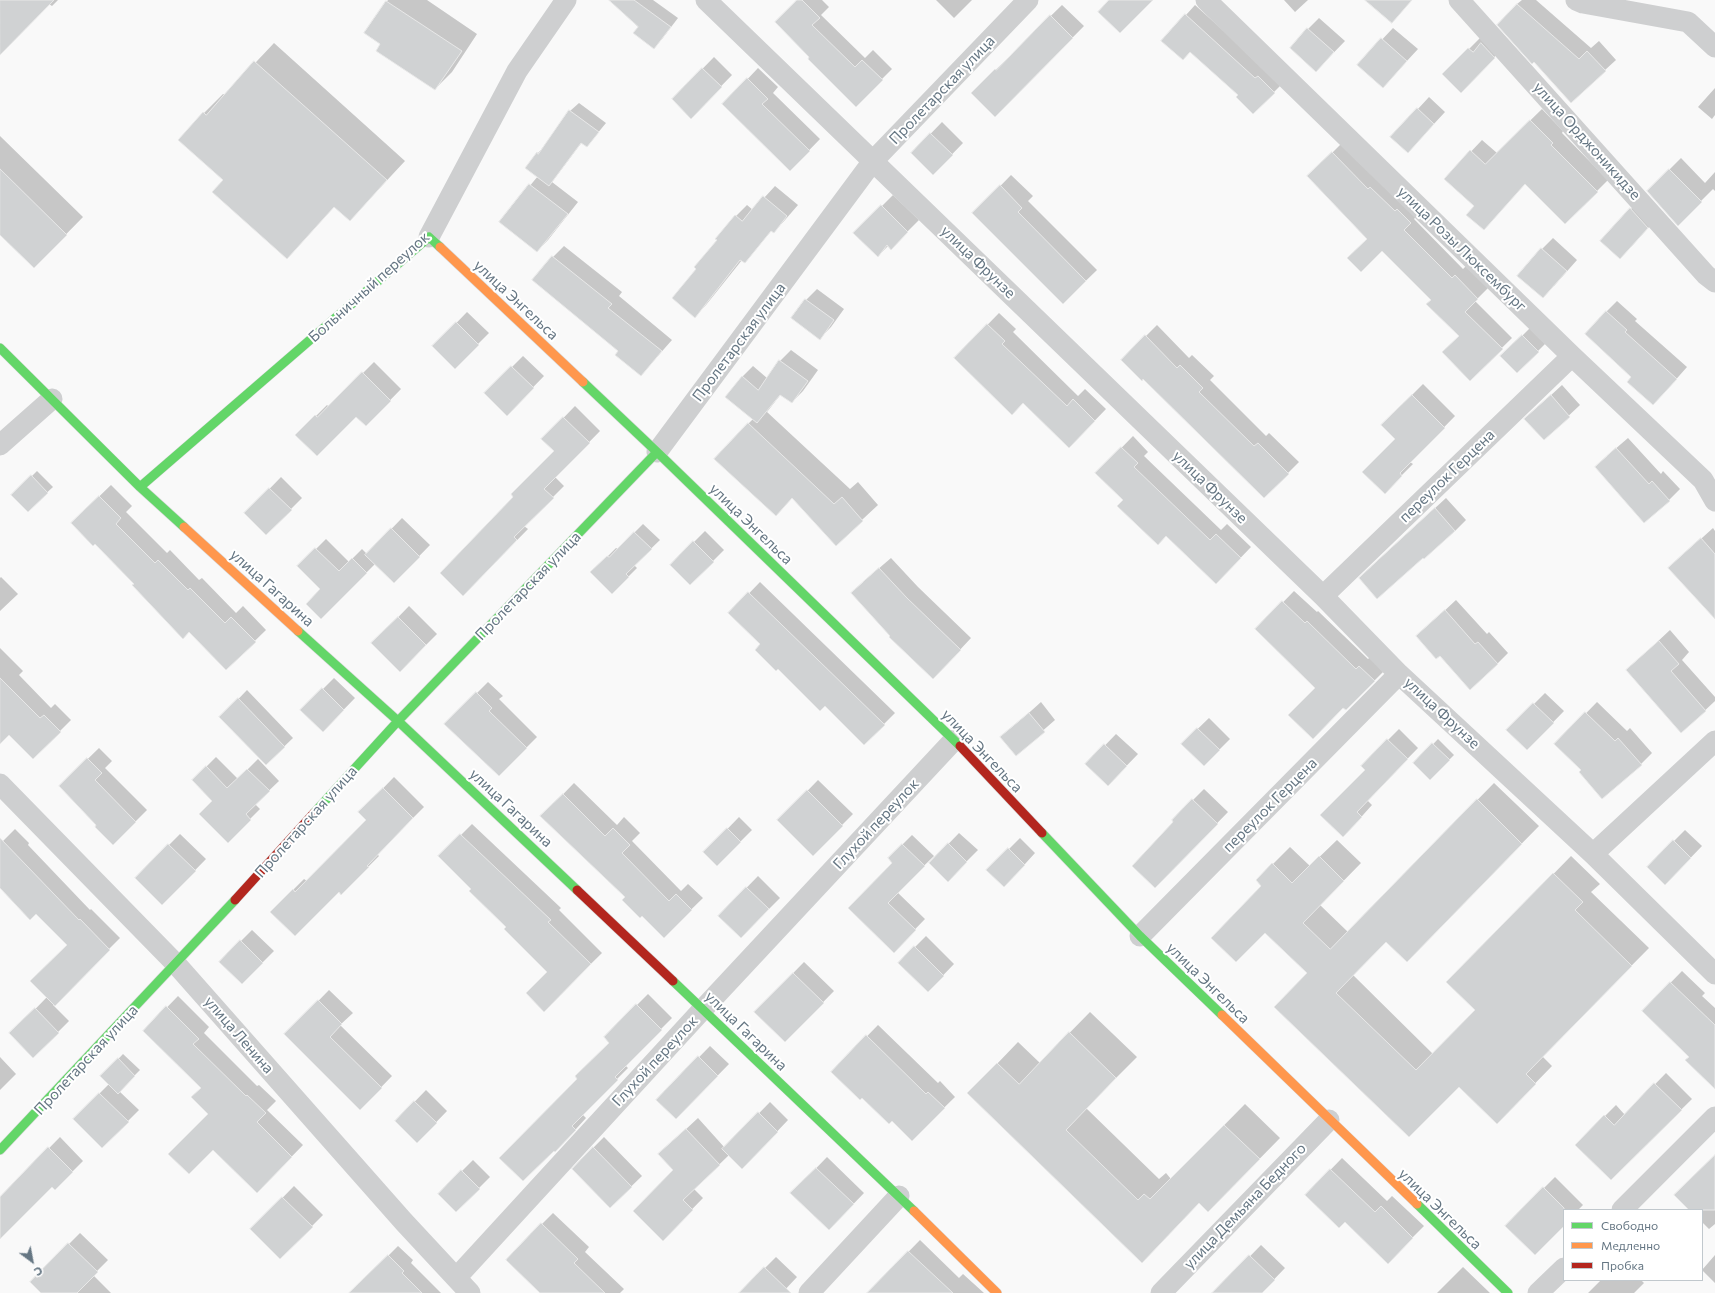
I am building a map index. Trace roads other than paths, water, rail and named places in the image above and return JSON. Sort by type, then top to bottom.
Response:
[{"type":"main road","name":"улица Энгельса","points":[[429,237],[657,452],[954,740],[1140,936],[1508,1293]]},
{"type":"main road","name":"Больничный переулок","points":[[140,487],[429,237]]},
{"type":"main road","name":"улица Гагарина","points":[[0,348],[140,487],[398,721],[899,1196],[997,1293]]},
{"type":"main road","name":"Пролетарская улица","points":[[0,1150],[176,964],[398,721],[657,452]]},
{"type":"street","name":"Больничный переулок","points":[[429,237],[517,71],[566,0]]},
{"type":"street","name":"улица Фрунзе","points":[[706,0],[1323,596],[1400,674],[1592,854],[1715,974]]},
{"type":"street","name":"Пролетарская улица","points":[[657,452],[873,161],[1028,0]]},
{"type":"street","name":"улица Розы Люксембург","points":[[1206,0],[1572,356],[1703,480],[1715,501]]},
{"type":"street","name":"улица Орджоникидзе","points":[[1459,0],[1706,275],[1715,282]]},
{"type":"street","points":[[1576,0],[1583,3],[1688,22],[1715,47]]},
{"type":"street","name":"переулок Герцена","points":[[1323,596],[1572,356]]},
{"type":"street","points":[[0,445],[52,399]]},
{"type":"street","name":"переулок Герцена","points":[[1140,936],[1400,674]]},
{"type":"street","name":"Глухой переулок","points":[[456,1278],[703,1009],[954,740]]},
{"type":"street","points":[[1592,854],[1715,741]]},
{"type":"street","name":"улица Ленина","points":[[0,784],[176,964],[470,1293]]},
{"type":"street","points":[[1623,1209],[1715,1117]]},
{"type":"street","name":"улица Демьяна Бедного","points":[[1161,1293],[1328,1120]]},
{"type":"street","points":[[809,1293],[899,1196]]},
{"type":"street","points":[[1538,1293],[1563,1269]]}]
